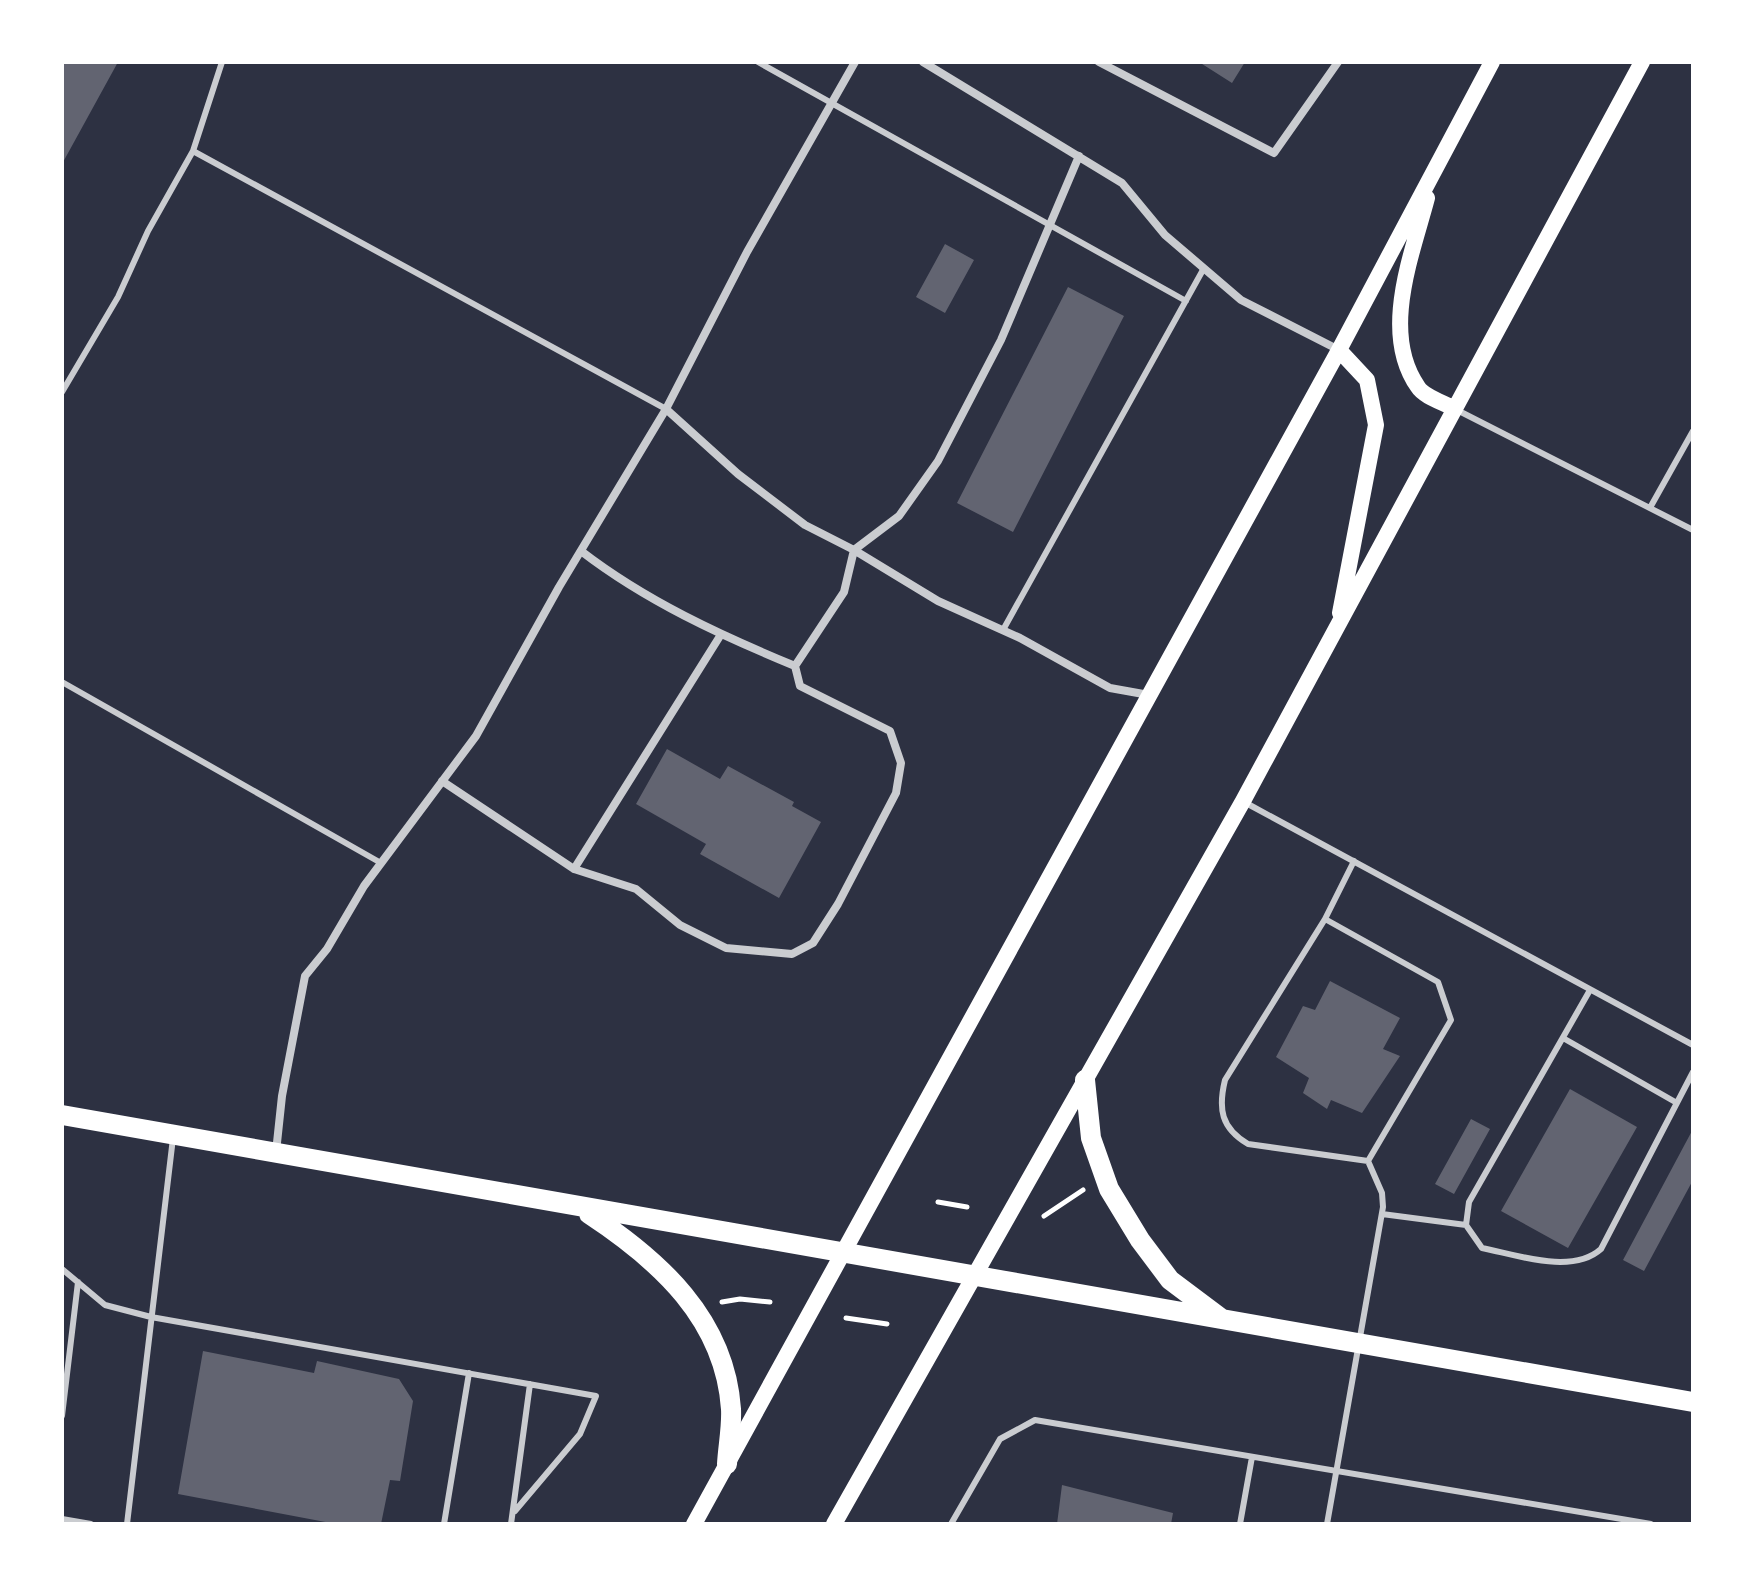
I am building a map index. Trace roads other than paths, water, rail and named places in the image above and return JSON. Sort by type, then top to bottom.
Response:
[{"type":"main road","points":[[694,1524],[1339,350],[1492,62]]},
{"type":"main road","points":[[834,1524],[1243,801],[1642,62]]},
{"type":"main road","points":[[1435,170],[1402,291],[1402,346],[1418,389],[1455,409]]},
{"type":"main road","points":[[1336,629],[1376,425],[1367,380],[1339,350]]},
{"type":"main road","points":[[1085,1080],[1091,1138],[1109,1189],[1140,1240],[1170,1280],[1225,1321]]},
{"type":"main road","points":[[62,1115],[842,1255],[1693,1402]]},
{"type":"main road","points":[[582,1209],[629,1241],[676,1283],[707,1327],[719,1349],[727,1381],[731,1412],[727,1464]]},
{"type":"street","points":[[276,1154],[282,1096],[305,976],[327,949],[381,863],[476,736],[666,409],[747,252],[855,62]]},
{"type":"street","points":[[923,62],[1122,183],[1165,235],[1241,300],[1339,350]]},
{"type":"street","points":[[1099,62],[1274,153],[1338,62]]},
{"type":"street","points":[[442,781],[574,869],[636,889],[680,925],[726,948],[792,954],[813,943],[838,904],[896,793],[901,763],[890,731],[800,686],[795,666],[844,592],[854,550],[899,516],[938,461],[1001,340],[1079,156]]},
{"type":"street","points":[[666,409],[738,474],[805,525],[854,550],[938,601],[1003,630],[1110,688],[1149,695]]},
{"type":"street","points":[[581,551],[616,578],[720,636],[795,666]]},
{"type":"street","points":[[574,869],[720,636]]},
{"type":"lane","points":[[62,392],[118,297],[148,231],[193,151],[222,62]]},
{"type":"lane","points":[[758,62],[1186,301]]},
{"type":"lane","points":[[193,151],[666,409]]},
{"type":"lane","points":[[1003,630],[1204,268]]},
{"type":"lane","points":[[1455,409],[1693,530]]},
{"type":"lane","points":[[1651,506],[1693,431]]},
{"type":"lane","points":[[62,682],[381,863]]},
{"type":"lane","points":[[1243,801],[1693,1045]]},
{"type":"lane","points":[[1354,861],[1325,919],[1225,1080],[1220,1102],[1223,1120],[1233,1136],[1248,1144],[1368,1161]]},
{"type":"lane","points":[[1325,919],[1438,982],[1451,1020],[1368,1161]]},
{"type":"lane","points":[[1590,990],[1466,1211],[1466,1225],[1482,1248],[1571,1263],[1587,1259],[1601,1249],[1693,1072]]},
{"type":"lane","points":[[1563,1038],[1677,1103]]},
{"type":"lane","points":[[127,1524],[173,1135]]},
{"type":"lane","points":[[1327,1524],[1356,1344],[1382,1214],[1382,1193],[1368,1161]]},
{"type":"lane","points":[[1382,1214],[1466,1225]]},
{"type":"lane","points":[[62,1269],[105,1305],[151,1317],[596,1396],[580,1434],[515,1511]]},
{"type":"lane","points":[[62,1416],[78,1282]]},
{"type":"lane","points":[[444,1524],[469,1373]]},
{"type":"lane","points":[[511,1524],[530,1384]]},
{"type":"lane","points":[[951,1524],[1000,1439],[1035,1420],[1651,1524]]},
{"type":"lane","points":[[1240,1524],[1252,1457]]},
{"type":"lane","points":[[62,1519],[91,1524]]}]
